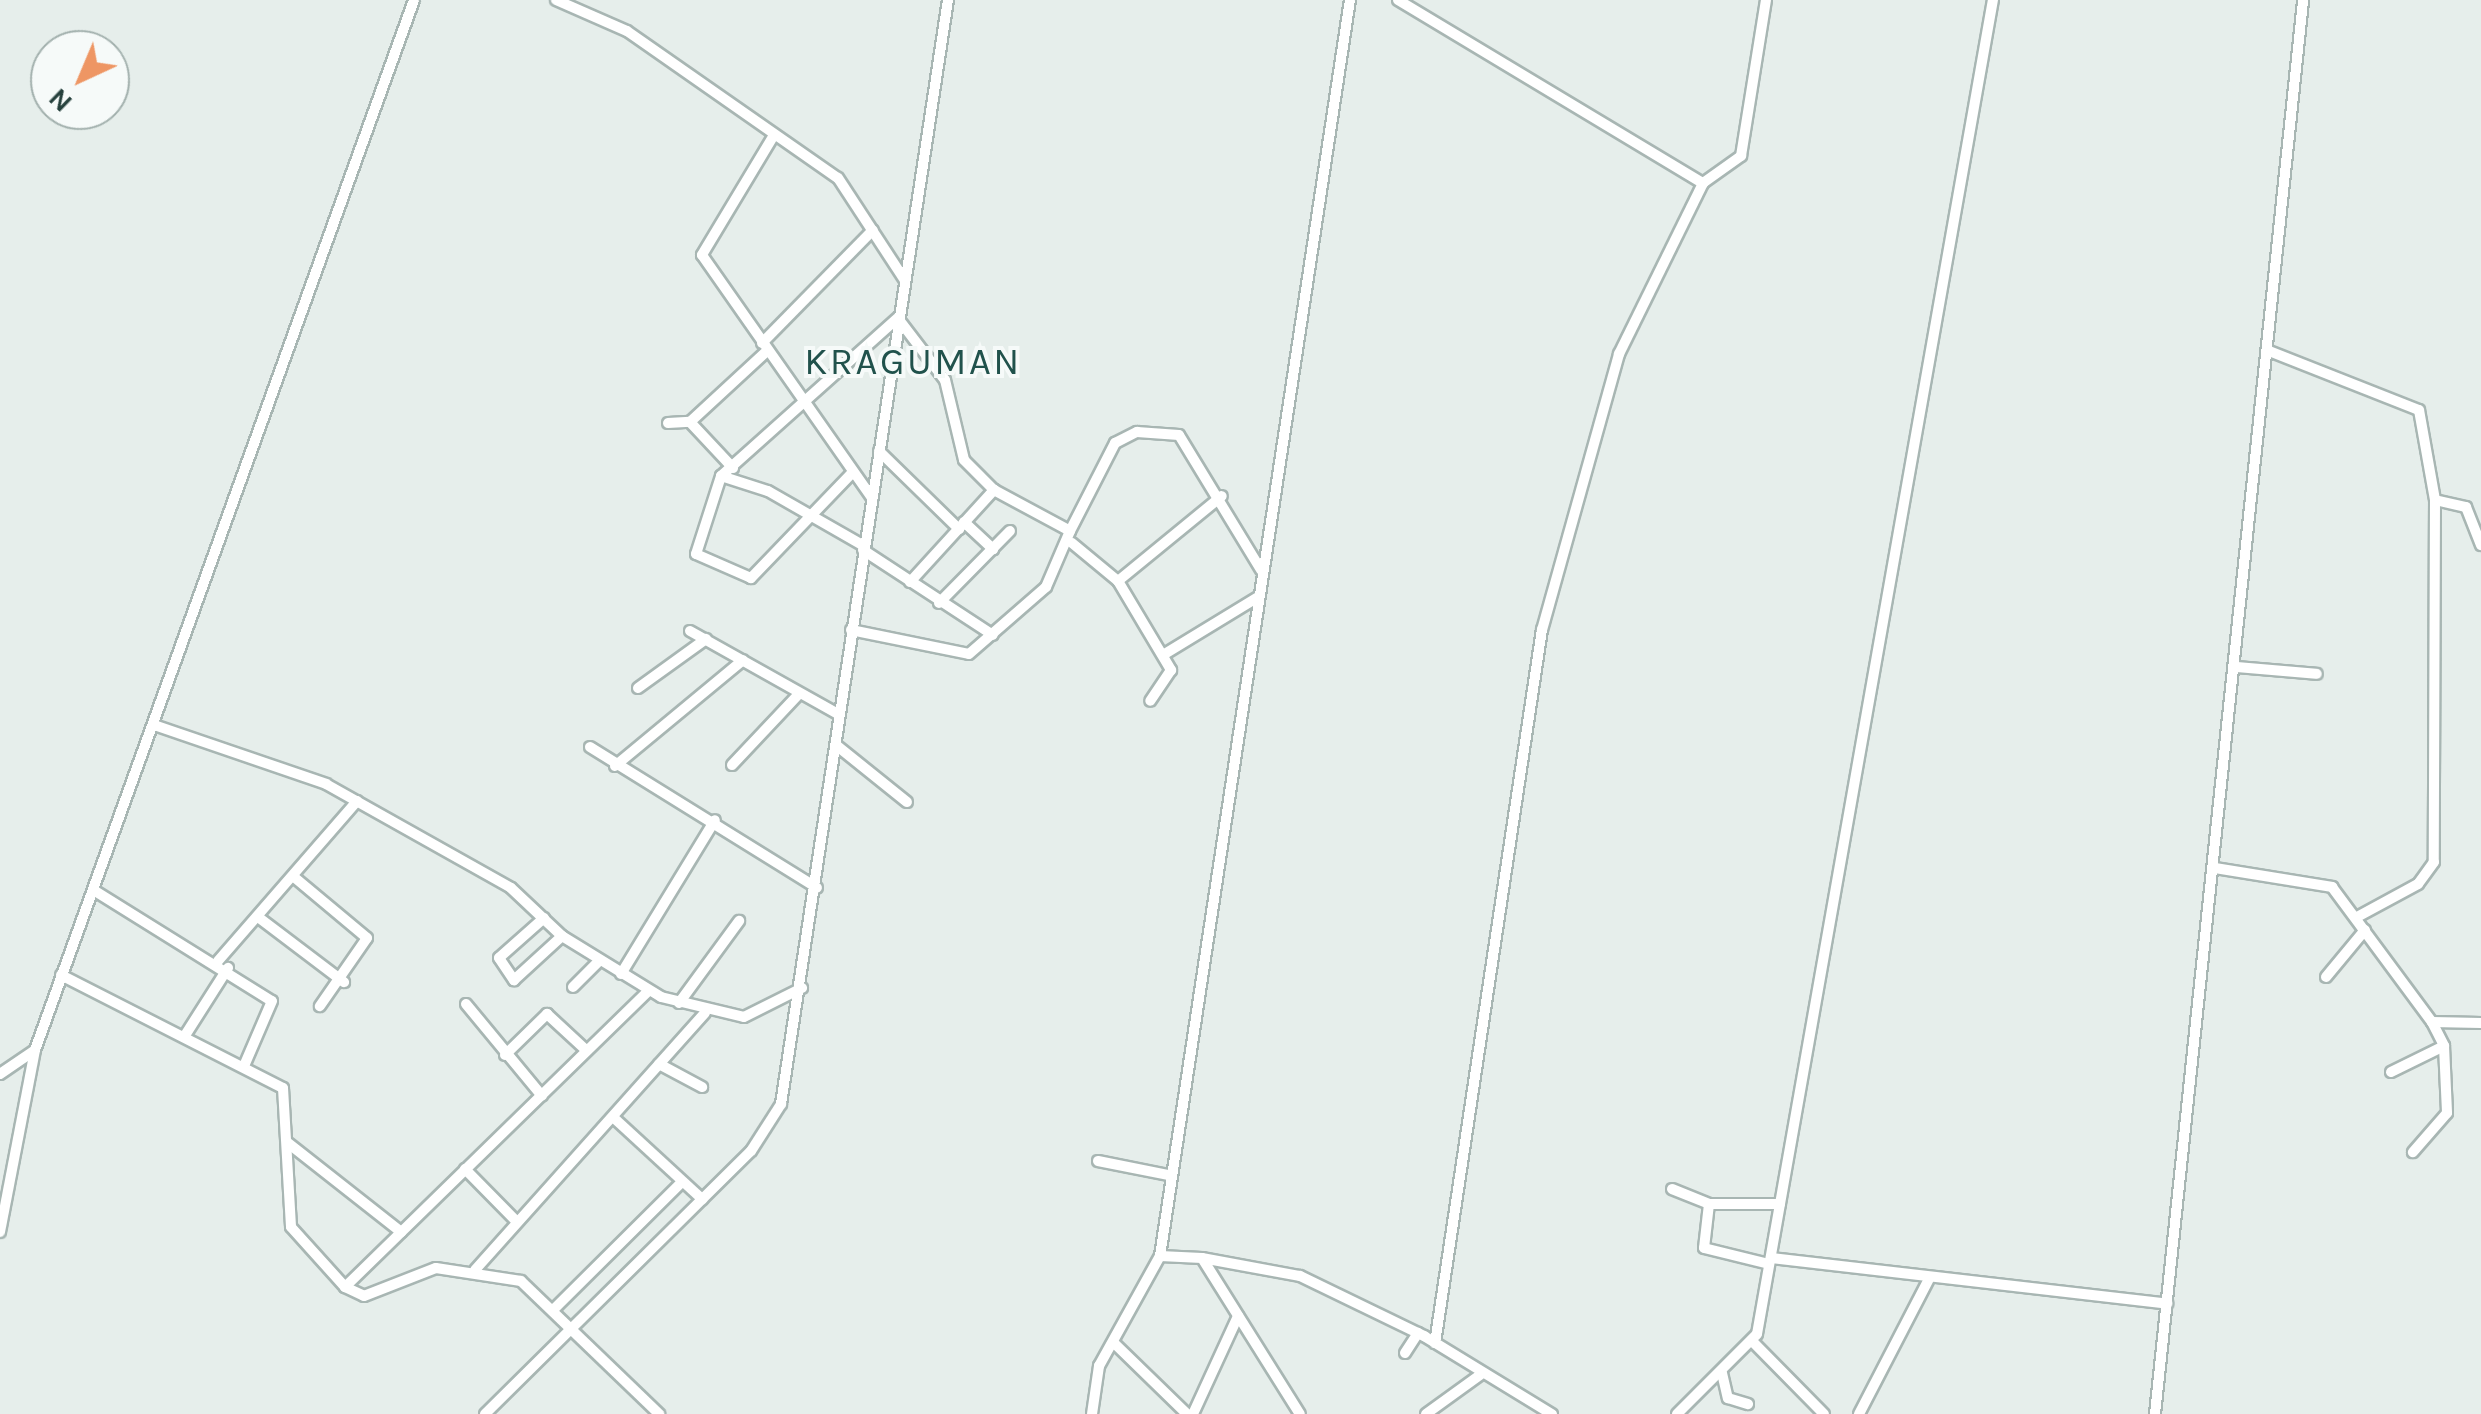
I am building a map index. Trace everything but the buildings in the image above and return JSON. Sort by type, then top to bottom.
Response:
[{"type":"street","points":[[0,1232],[35,1050],[157,726],[414,0]]},
{"type":"street","points":[[556,0],[627,31],[838,178],[904,278]]},
{"type":"street","points":[[485,1414],[762,1138],[781,1104],[802,988],[838,714],[948,0]]},
{"type":"street","points":[[1092,1414],[1114,1343],[1160,1256],[1168,1174],[1350,0]]},
{"type":"street","points":[[1398,0],[1703,184]]},
{"type":"street","points":[[1434,1342],[1546,613],[1619,354],[1703,184],[1740,156],[1766,0]]},
{"type":"street","points":[[1678,1414],[1753,1342],[1993,0]]},
{"type":"street","points":[[2155,1414],[2303,0]]},
{"type":"street","points":[[774,136],[702,255],[872,498]]},
{"type":"street","points":[[668,423],[690,422],[872,230]]},
{"type":"street","points":[[852,473],[750,578],[700,558],[721,476],[802,399],[900,318]]},
{"type":"street","points":[[900,318],[946,380],[964,460],[994,490],[1071,537],[1118,581],[1164,655],[1170,674],[1150,702]]},
{"type":"street","points":[[2269,351],[2419,410],[2440,501],[2434,862],[2418,884],[2356,917]]},
{"type":"street","points":[[690,422],[733,468]]},
{"type":"street","points":[[851,630],[960,654],[992,635],[1046,587],[1114,443],[1137,432],[1192,444],[1262,571]]},
{"type":"street","points":[[879,451],[961,526],[993,549]]},
{"type":"street","points":[[721,476],[812,518],[863,548],[939,604],[957,606],[992,635]]},
{"type":"street","points":[[910,582],[994,490]]},
{"type":"street","points":[[1118,581],[1222,496]]},
{"type":"street","points":[[2440,501],[2461,503],[2481,545]]},
{"type":"street","points":[[939,604],[1010,531]]},
{"type":"street","points":[[1164,655],[1258,597]]},
{"type":"street","points":[[690,631],[838,714]]},
{"type":"street","points":[[638,688],[706,639]]},
{"type":"street","points":[[616,766],[743,660]]},
{"type":"street","points":[[2236,668],[2317,674]]},
{"type":"street","points":[[732,765],[799,694]]},
{"type":"street","points":[[157,726],[297,771],[357,801],[511,888],[562,936],[648,991],[704,1013],[761,1015],[802,988]]},
{"type":"street","points":[[836,745],[906,802]]},
{"type":"street","points":[[590,747],[616,766],[715,820],[817,888]]},
{"type":"street","points":[[184,1037],[223,964],[357,801]]},
{"type":"street","points":[[621,974],[715,820]]},
{"type":"street","points":[[2215,868],[2323,882],[2356,917],[2432,1022],[2444,1046],[2447,1113],[2413,1152]]},
{"type":"street","points":[[294,878],[366,938],[344,982],[320,1006]]},
{"type":"street","points":[[95,891],[223,964],[276,1006],[244,1066]]},
{"type":"street","points":[[258,917],[344,982]]},
{"type":"street","points":[[544,918],[499,958],[514,980],[562,936]]},
{"type":"street","points":[[680,1003],[739,921]]},
{"type":"street","points":[[2326,977],[2365,930]]},
{"type":"street","points":[[573,987],[600,960]]},
{"type":"street","points":[[61,976],[283,1088],[291,1226],[345,1287],[364,1296],[412,1272],[474,1270],[521,1281],[659,1414]]},
{"type":"street","points":[[345,1287],[648,991]]},
{"type":"street","points":[[466,1004],[542,1096]]},
{"type":"street","points":[[474,1270],[704,1013]]},
{"type":"street","points":[[505,1055],[547,1014],[587,1051]]},
{"type":"street","points":[[2432,1022],[2481,1023]]},
{"type":"street","points":[[2391,1072],[2444,1046]]},
{"type":"street","points":[[0,1074],[35,1050]]},
{"type":"street","points":[[659,1064],[702,1087]]},
{"type":"street","points":[[614,1118],[702,1200]]},
{"type":"street","points":[[288,1143],[401,1232]]},
{"type":"street","points":[[1098,1161],[1168,1174]]},
{"type":"street","points":[[465,1169],[517,1222]]},
{"type":"street","points":[[552,1310],[682,1182]]},
{"type":"street","points":[[1672,1189],[1709,1204],[1780,1204]]},
{"type":"street","points":[[1709,1204],[1704,1248],[1770,1261],[2167,1304]]},
{"type":"street","points":[[1160,1256],[1202,1258],[1300,1276],[1418,1333],[1480,1375],[1552,1414]]},
{"type":"street","points":[[1202,1258],[1300,1414]]},
{"type":"street","points":[[1859,1414],[1929,1278]]},
{"type":"street","points":[[1114,1343],[1190,1414],[1238,1314]]},
{"type":"street","points":[[1405,1353],[1418,1333]]},
{"type":"street","points":[[1753,1342],[1824,1414]]},
{"type":"street","points":[[1722,1373],[1728,1398],[1748,1404]]},
{"type":"street","points":[[1426,1414],[1480,1375]]},
{"type":"district","name":"KRAGUMAN","points":[[913,362]]}]
